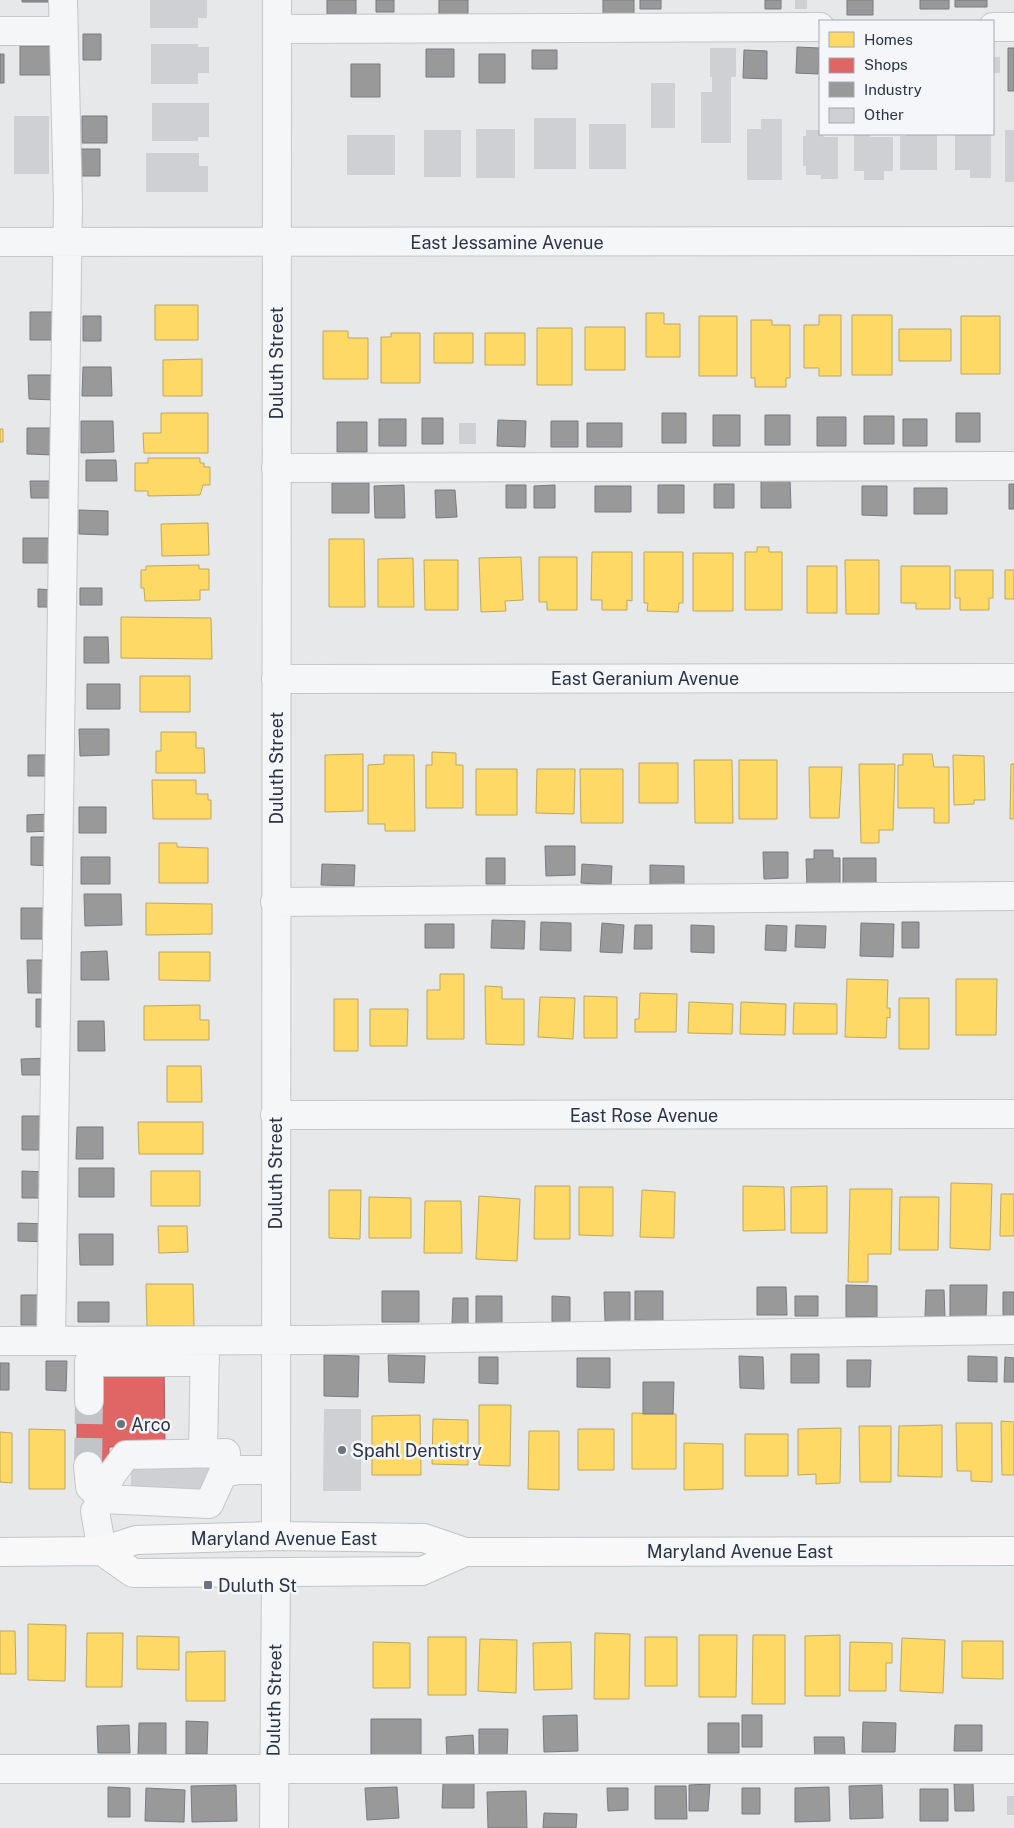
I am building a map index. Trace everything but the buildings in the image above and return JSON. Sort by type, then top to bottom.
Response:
[{"type":"main road","name":"Maryland Avenue East","points":[[0,1552],[102,1551],[136,1540],[276,1536],[424,1538],[465,1552],[1014,1551]]},
{"type":"main road","name":"Maryland Avenue East","points":[[102,1551],[133,1573],[422,1571],[465,1552]]},
{"type":"street","points":[[51,1341],[68,242],[63,0]]},
{"type":"street","name":"Duluth Street","points":[[276,1536],[274,1340],[277,0]]},
{"type":"street","points":[[994,27],[1014,26]]},
{"type":"street","points":[[277,29],[819,27]]},
{"type":"street","points":[[0,31],[63,31]]},
{"type":"street","name":"East Jessamine Avenue","points":[[0,242],[1014,241]]},
{"type":"street","points":[[276,468],[1014,466]]},
{"type":"street","name":"East Geranium Avenue","points":[[276,679],[1014,678]]},
{"type":"street","points":[[275,902],[1014,896]]},
{"type":"street","name":"East Rose Avenue","points":[[275,1115],[1014,1114]]},
{"type":"street","points":[[89,1401],[89,1362],[205,1351],[274,1340],[1014,1330]]},
{"type":"street","points":[[0,1341],[51,1341],[205,1351]]},
{"type":"street","points":[[203,1454],[205,1351]]},
{"type":"street","points":[[88,1466],[90,1487],[103,1499],[209,1504],[223,1473],[226,1453],[126,1455],[110,1477],[103,1499],[95,1511],[102,1551]]},
{"type":"street","points":[[223,1473],[238,1470],[274,1470]]},
{"type":"street","name":"Duluth Street","points":[[274,1828],[276,1572]]},
{"type":"street","points":[[0,1769],[1014,1769]]},
{"type":"tunnel","points":[[88,1466],[89,1401]]},
{"type":"place","name":"Arco","points":[[121,1424]]},
{"type":"place","name":"Spahl Dentistry","points":[[342,1450]]},
{"type":"place","name":"Duluth St","points":[[208,1585]]}]
